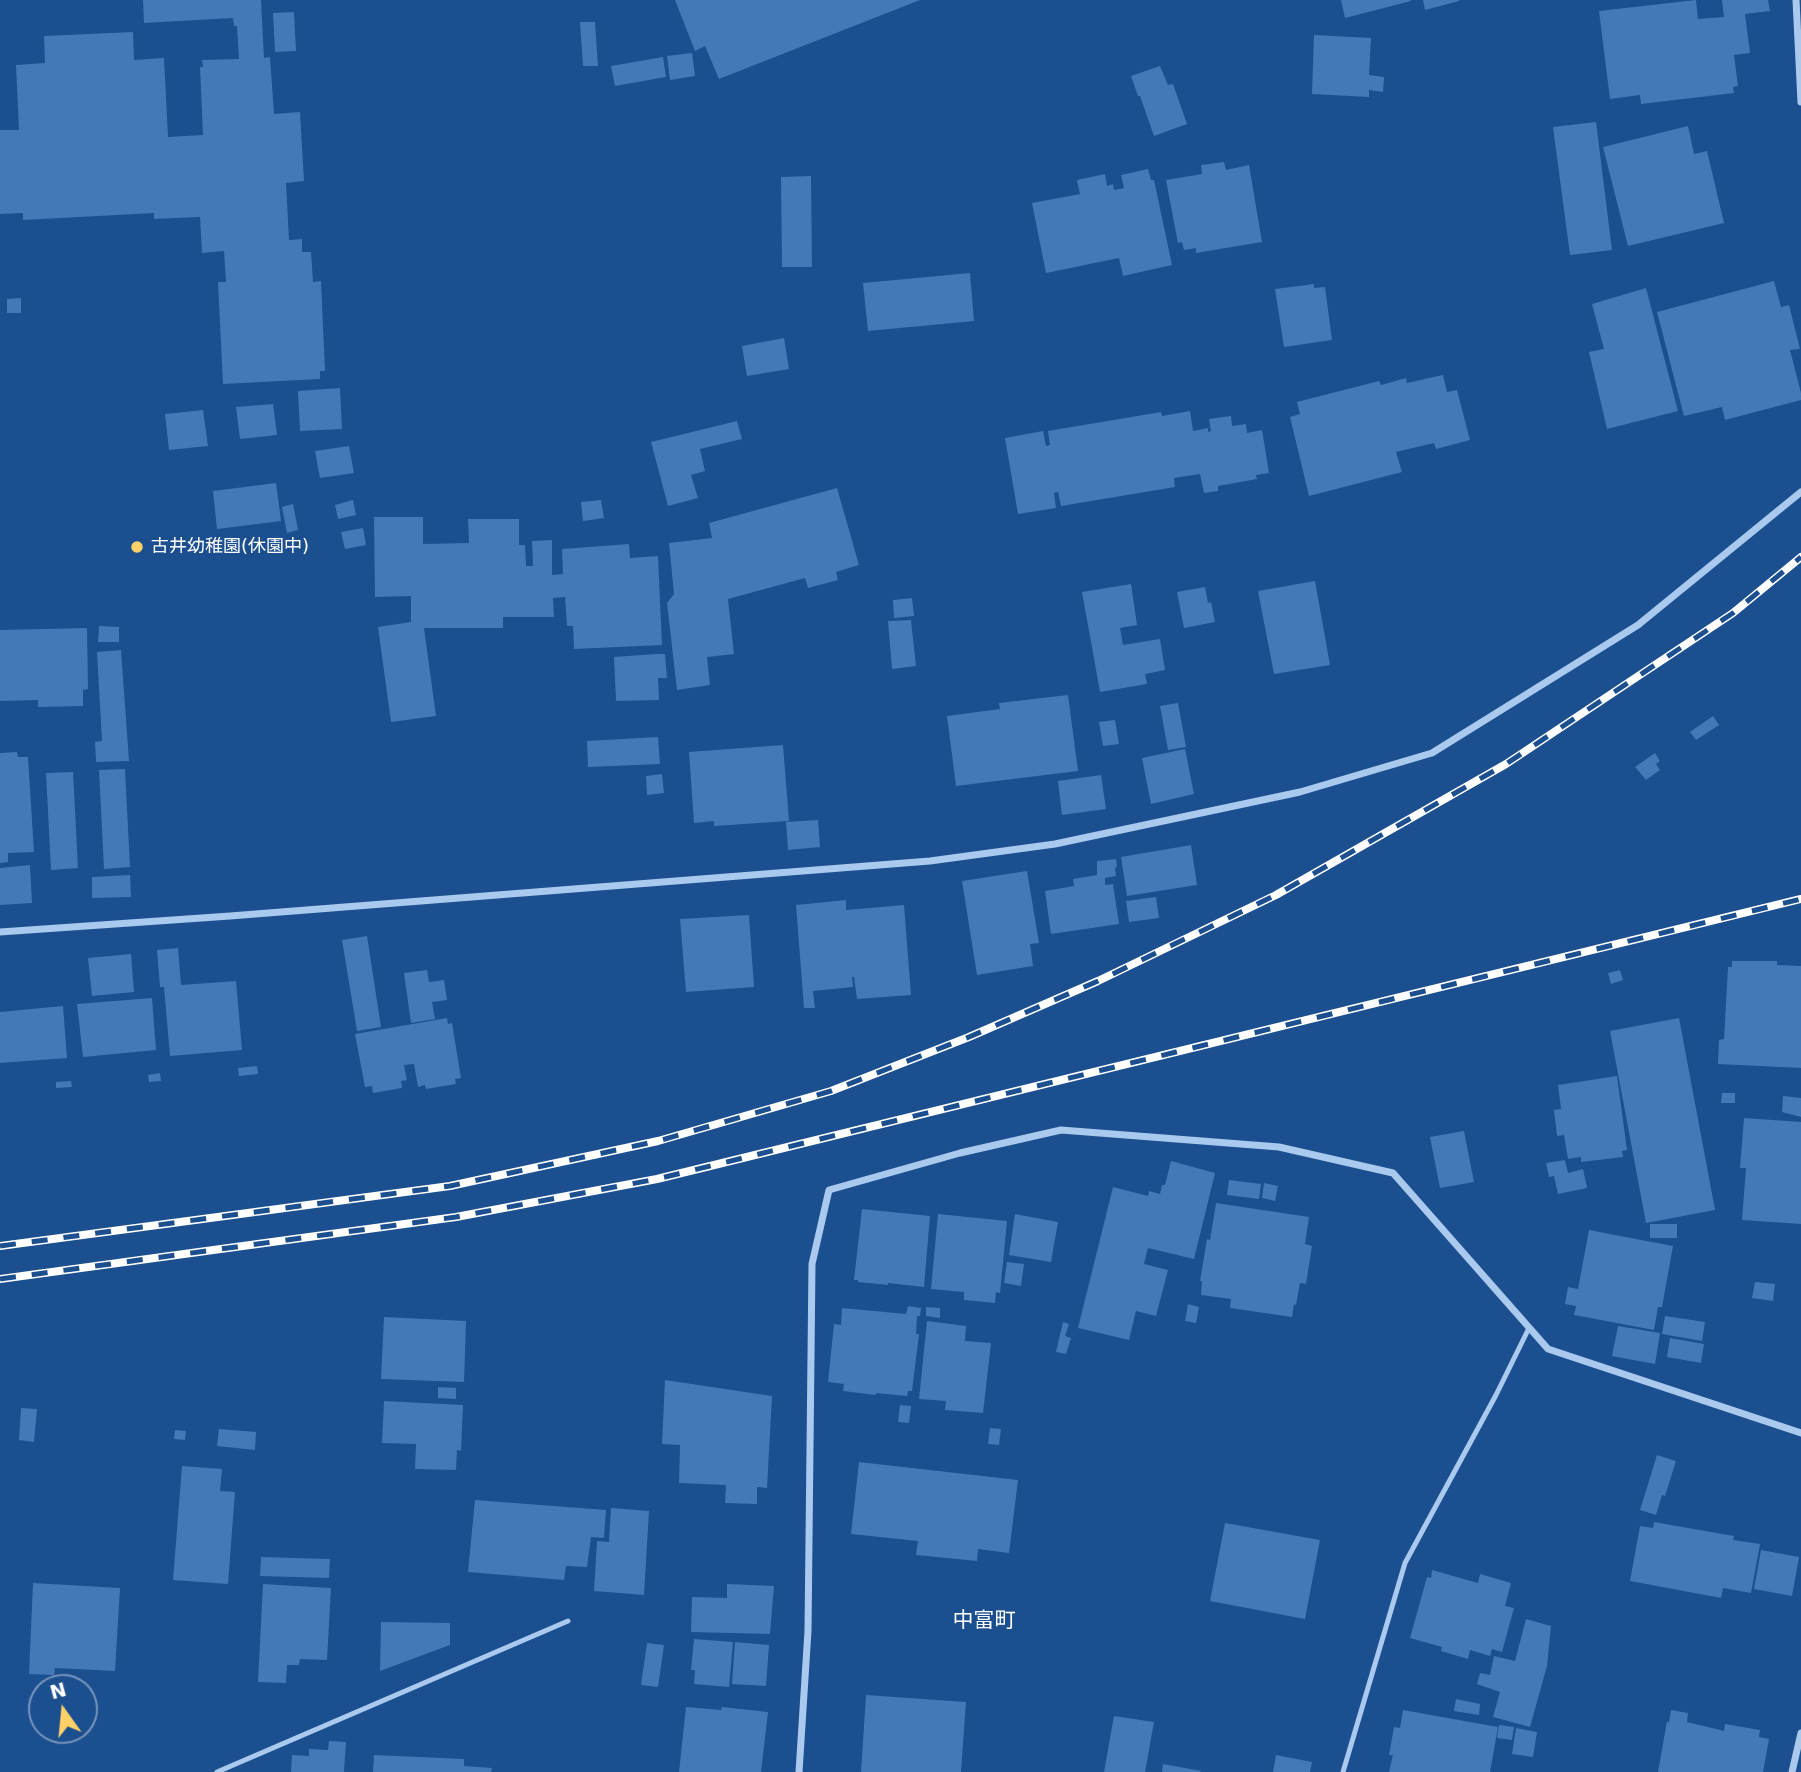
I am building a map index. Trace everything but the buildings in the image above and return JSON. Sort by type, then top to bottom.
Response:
[{"type":"street","points":[[1796,0],[1801,102]]},
{"type":"street","points":[[0,932],[912,863],[1055,844],[1300,792],[1432,752],[1638,625],[1801,492]]},
{"type":"street","points":[[799,1772],[808,1631],[812,1264],[828,1191],[960,1153],[1062,1130],[1279,1147],[1393,1173],[1548,1349],[1801,1433]]},
{"type":"street","points":[[1792,1772],[1801,1732]]},
{"type":"lane","points":[[1343,1772],[1405,1563],[1529,1328]]},
{"type":"lane","points":[[217,1772],[568,1620]]},
{"type":"railway","points":[[0,1246],[450,1186],[658,1141],[831,1091],[969,1037],[1098,981],[1276,895],[1506,764],[1733,613],[1801,557]]},
{"type":"railway","points":[[0,1279],[456,1217],[657,1179],[1801,899]]},
{"type":"place","name":"古井幼稚園(休園中)","points":[[137,547]]},
{"type":"district","name":"中富町","points":[[984,1622]]}]
